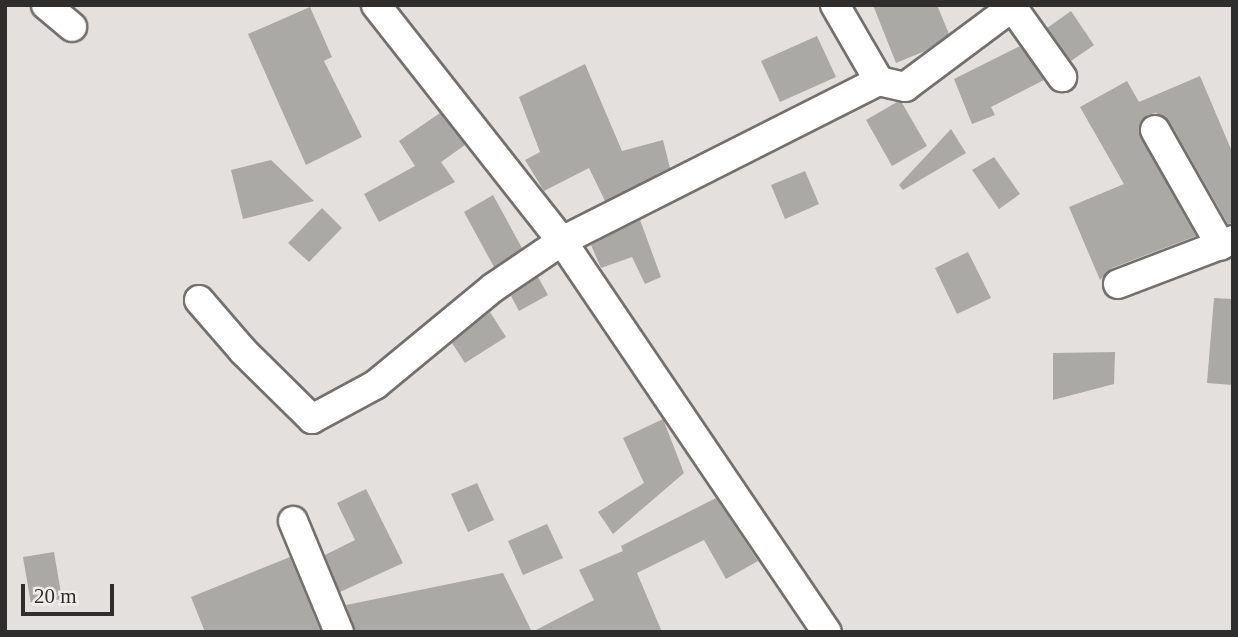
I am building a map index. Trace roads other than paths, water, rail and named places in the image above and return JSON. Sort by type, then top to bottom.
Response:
[{"type":"street","points":[[47,5],[72,27]]},
{"type":"street","points":[[376,5],[562,241],[827,632]]},
{"type":"street","points":[[835,5],[879,81]]},
{"type":"street","points":[[199,300],[243,351],[312,419],[374,385],[494,287],[562,241],[879,81],[905,87],[1014,6],[1062,77]]},
{"type":"street","points":[[1118,284],[1227,243],[1155,130]]},
{"type":"street","points":[[293,521],[339,632]]}]
